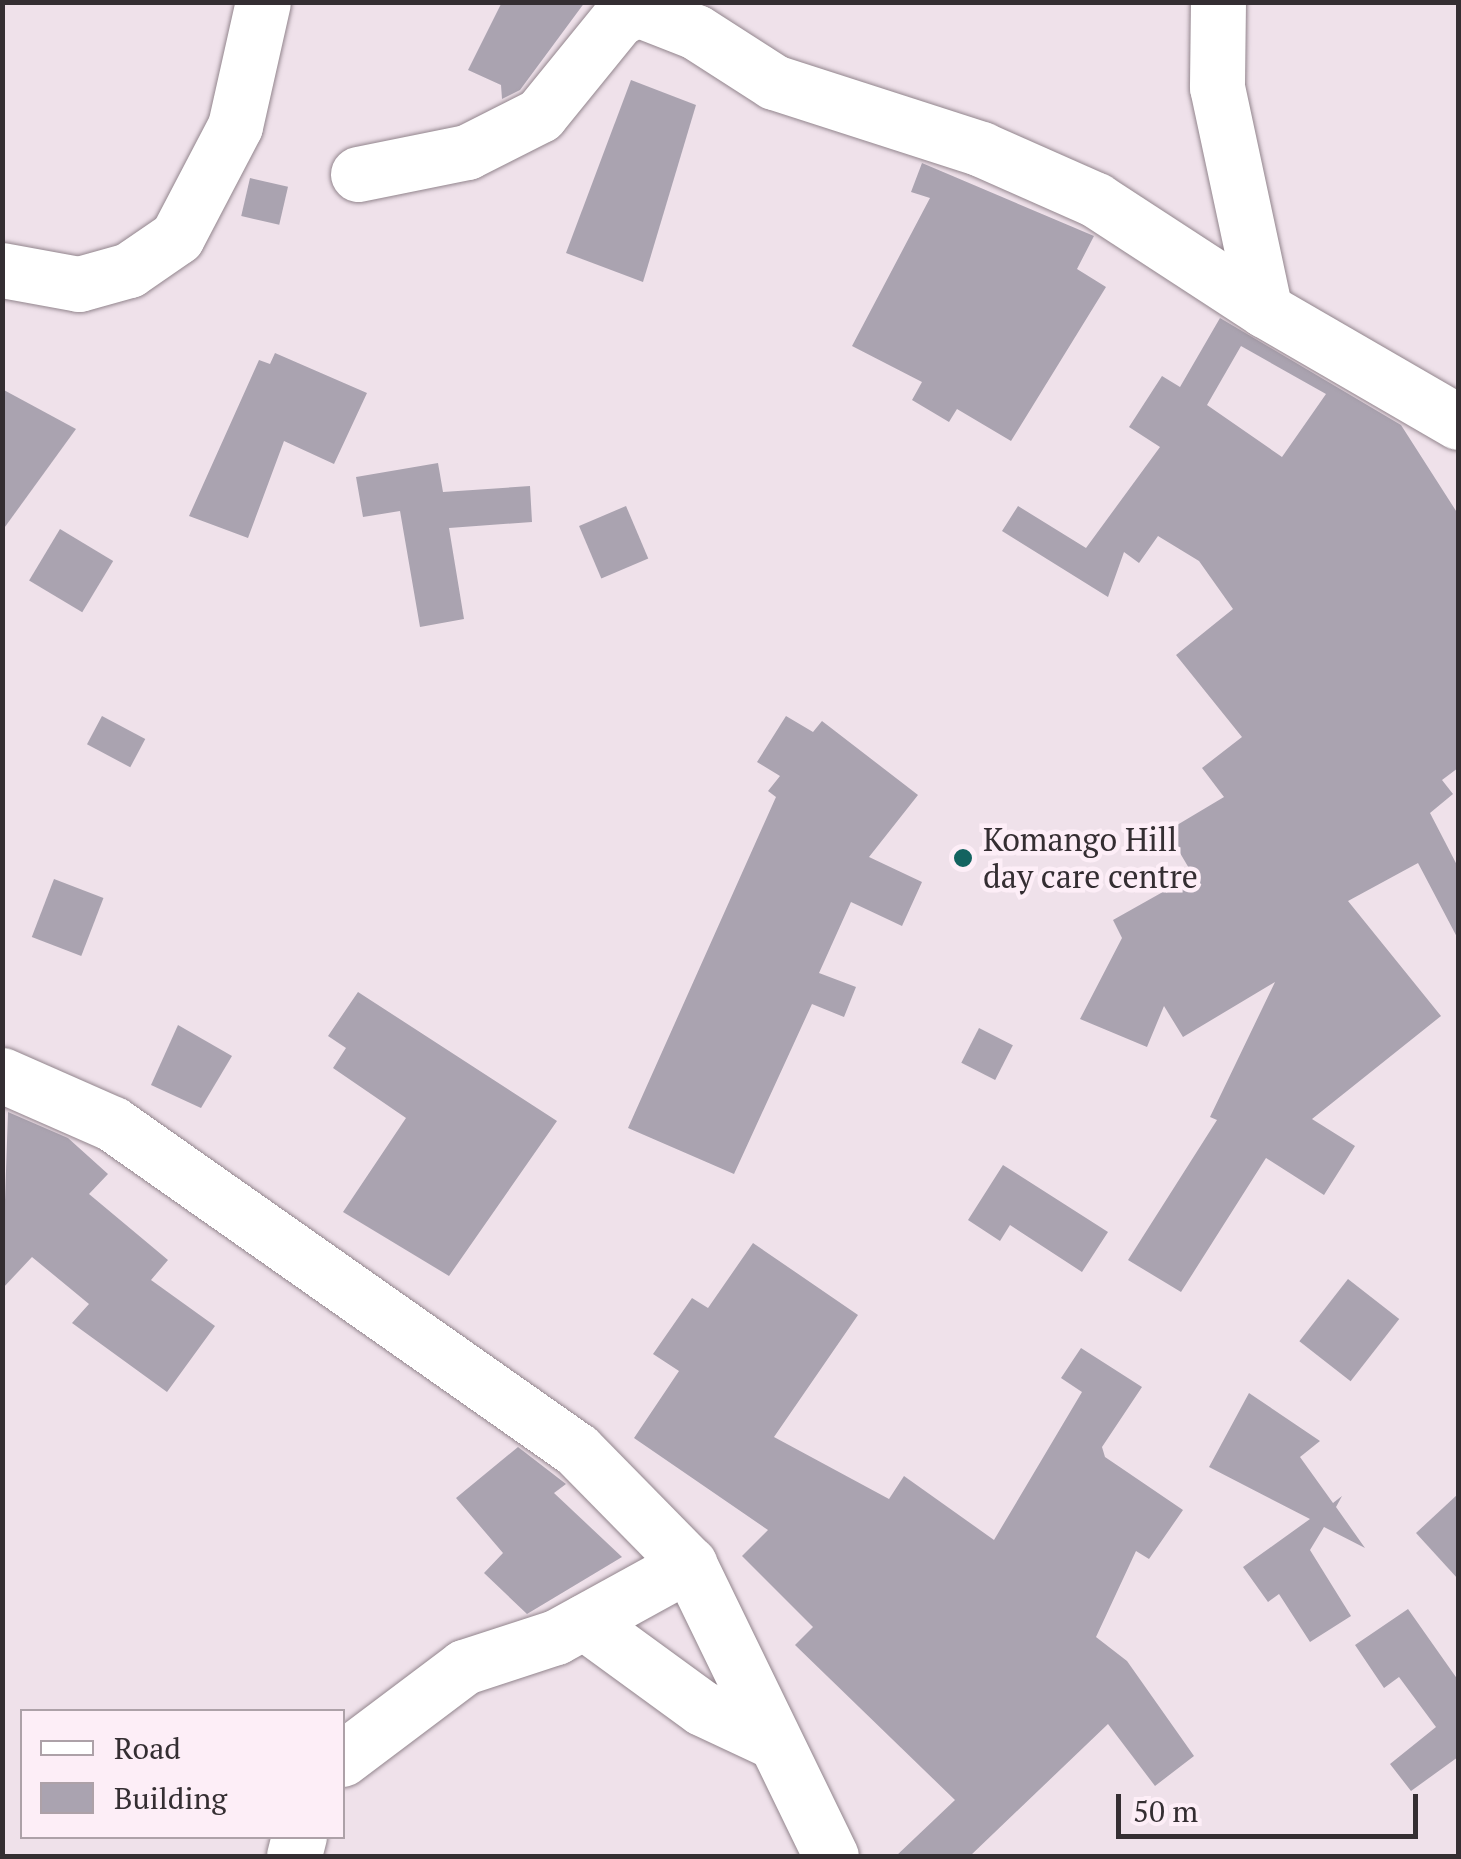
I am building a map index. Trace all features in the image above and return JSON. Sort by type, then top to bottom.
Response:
[{"type":"street","points":[[2,270],[79,284],[129,270],[177,237],[235,126],[263,2]]},
{"type":"street","points":[[1218,2],[1218,87],[1265,310]]},
{"type":"street","points":[[358,174],[467,152],[540,116],[618,18],[639,6],[696,32],[774,82],[981,149],[1096,200],[1265,310],[1458,422]]},
{"type":"street","points":[[2,1075],[113,1124],[262,1222],[577,1450],[689,1564],[734,1645],[770,1740],[832,1856]]},
{"type":"street","points":[[345,1758],[464,1668],[584,1622],[689,1564]]},
{"type":"street","points":[[584,1622],[702,1708],[770,1740]]},
{"type":"building","points":[[502,2],[585,2],[520,90],[502,99],[501,85],[468,70]]},
{"type":"building","points":[[631,80],[696,105],[643,282],[566,253]]},
{"type":"building","points":[[922,163],[1094,236],[1077,269],[1106,287],[1011,441],[957,409],[949,422],[912,400],[922,382],[852,346],[930,198],[911,192]]},
{"type":"building","points":[[250,178],[288,187],[279,225],[241,216]]},
{"type":"building","points":[[1220,318],[1401,425],[1458,514],[1458,768],[1442,780],[1453,794],[1430,813],[1458,867],[1458,939],[1418,863],[1348,901],[1441,1016],[1312,1119],[1355,1146],[1324,1195],[1266,1158],[1181,1292],[1128,1260],[1217,1120],[1210,1117],[1275,982],[1183,1037],[1164,1006],[1147,1047],[1080,1019],[1122,938],[1113,920],[1193,875],[1167,831],[1224,797],[1202,768],[1242,737],[1176,655],[1233,609],[1199,561],[1158,536],[1139,563],[1124,552],[1108,597],[1002,531],[1018,506],[1086,548],[1160,447],[1129,427],[1162,376],[1180,387]],"holes":[[[1241,346],[1326,394],[1282,457],[1207,405]]]},
{"type":"building","points":[[275,353],[367,393],[334,464],[284,441],[248,538],[189,516],[259,360],[270,364]]},
{"type":"building","points":[[2,389],[76,429],[2,531]]},
{"type":"building","points":[[438,463],[443,492],[530,486],[532,522],[449,528],[464,619],[420,627],[400,511],[363,517],[356,477]]},
{"type":"building","points":[[626,506],[648,558],[601,578],[579,526]]},
{"type":"building","points":[[60,529],[113,561],[82,612],[29,580]]},
{"type":"building","points":[[102,716],[145,739],[130,767],[87,744]]},
{"type":"building","points":[[786,716],[813,732],[822,721],[918,795],[869,857],[922,882],[902,926],[851,902],[819,973],[856,987],[844,1017],[812,1004],[734,1174],[628,1128],[776,797],[768,791],[780,776],[757,762]]},
{"type":"building","points":[[54,879],[103,898],[81,956],[32,937]]},
{"type":"building","points":[[358,992],[557,1121],[449,1276],[343,1212],[406,1118],[333,1068],[346,1048],[328,1036]]},
{"type":"building","points":[[178,1025],[232,1056],[201,1108],[151,1085]]},
{"type":"building","points":[[979,1028],[1013,1045],[995,1080],[961,1063]]},
{"type":"building","points":[[8,1112],[68,1138],[108,1174],[89,1194],[168,1260],[151,1280],[215,1326],[167,1392],[72,1323],[89,1304],[32,1257],[2,1289]]},
{"type":"building","points":[[1003,1165],[1108,1232],[1082,1272],[1010,1225],[1000,1241],[968,1220]]},
{"type":"building","points":[[753,1243],[858,1315],[774,1437],[889,1499],[904,1476],[994,1540],[1082,1392],[1061,1378],[1081,1348],[1142,1387],[1102,1447],[1105,1457],[1183,1510],[1149,1559],[1136,1551],[1096,1637],[1127,1661],[1194,1756],[1155,1786],[1108,1724],[970,1856],[896,1856],[955,1800],[795,1645],[813,1627],[742,1556],[768,1530],[634,1438],[679,1371],[653,1354],[692,1298],[708,1308]]},
{"type":"building","points":[[1348,1279],[1399,1319],[1351,1381],[1299,1341]]},
{"type":"building","points":[[1249,1393],[1320,1441],[1300,1457],[1333,1503],[1342,1496],[1336,1507],[1365,1548],[1324,1527],[1310,1550],[1351,1616],[1310,1642],[1279,1594],[1268,1602],[1243,1567],[1310,1519],[1209,1467]]},
{"type":"building","points":[[518,1447],[566,1484],[554,1493],[622,1557],[527,1614],[484,1573],[503,1553],[456,1498]]},
{"type":"building","points":[[1458,1494],[1458,1579],[1416,1533]]},
{"type":"building","points":[[1408,1609],[1458,1680],[1458,1757],[1411,1791],[1390,1764],[1436,1727],[1399,1677],[1384,1688],[1355,1645]]},
{"type":"place","name":"Komango Hill day care centre","points":[[963,858]]}]
